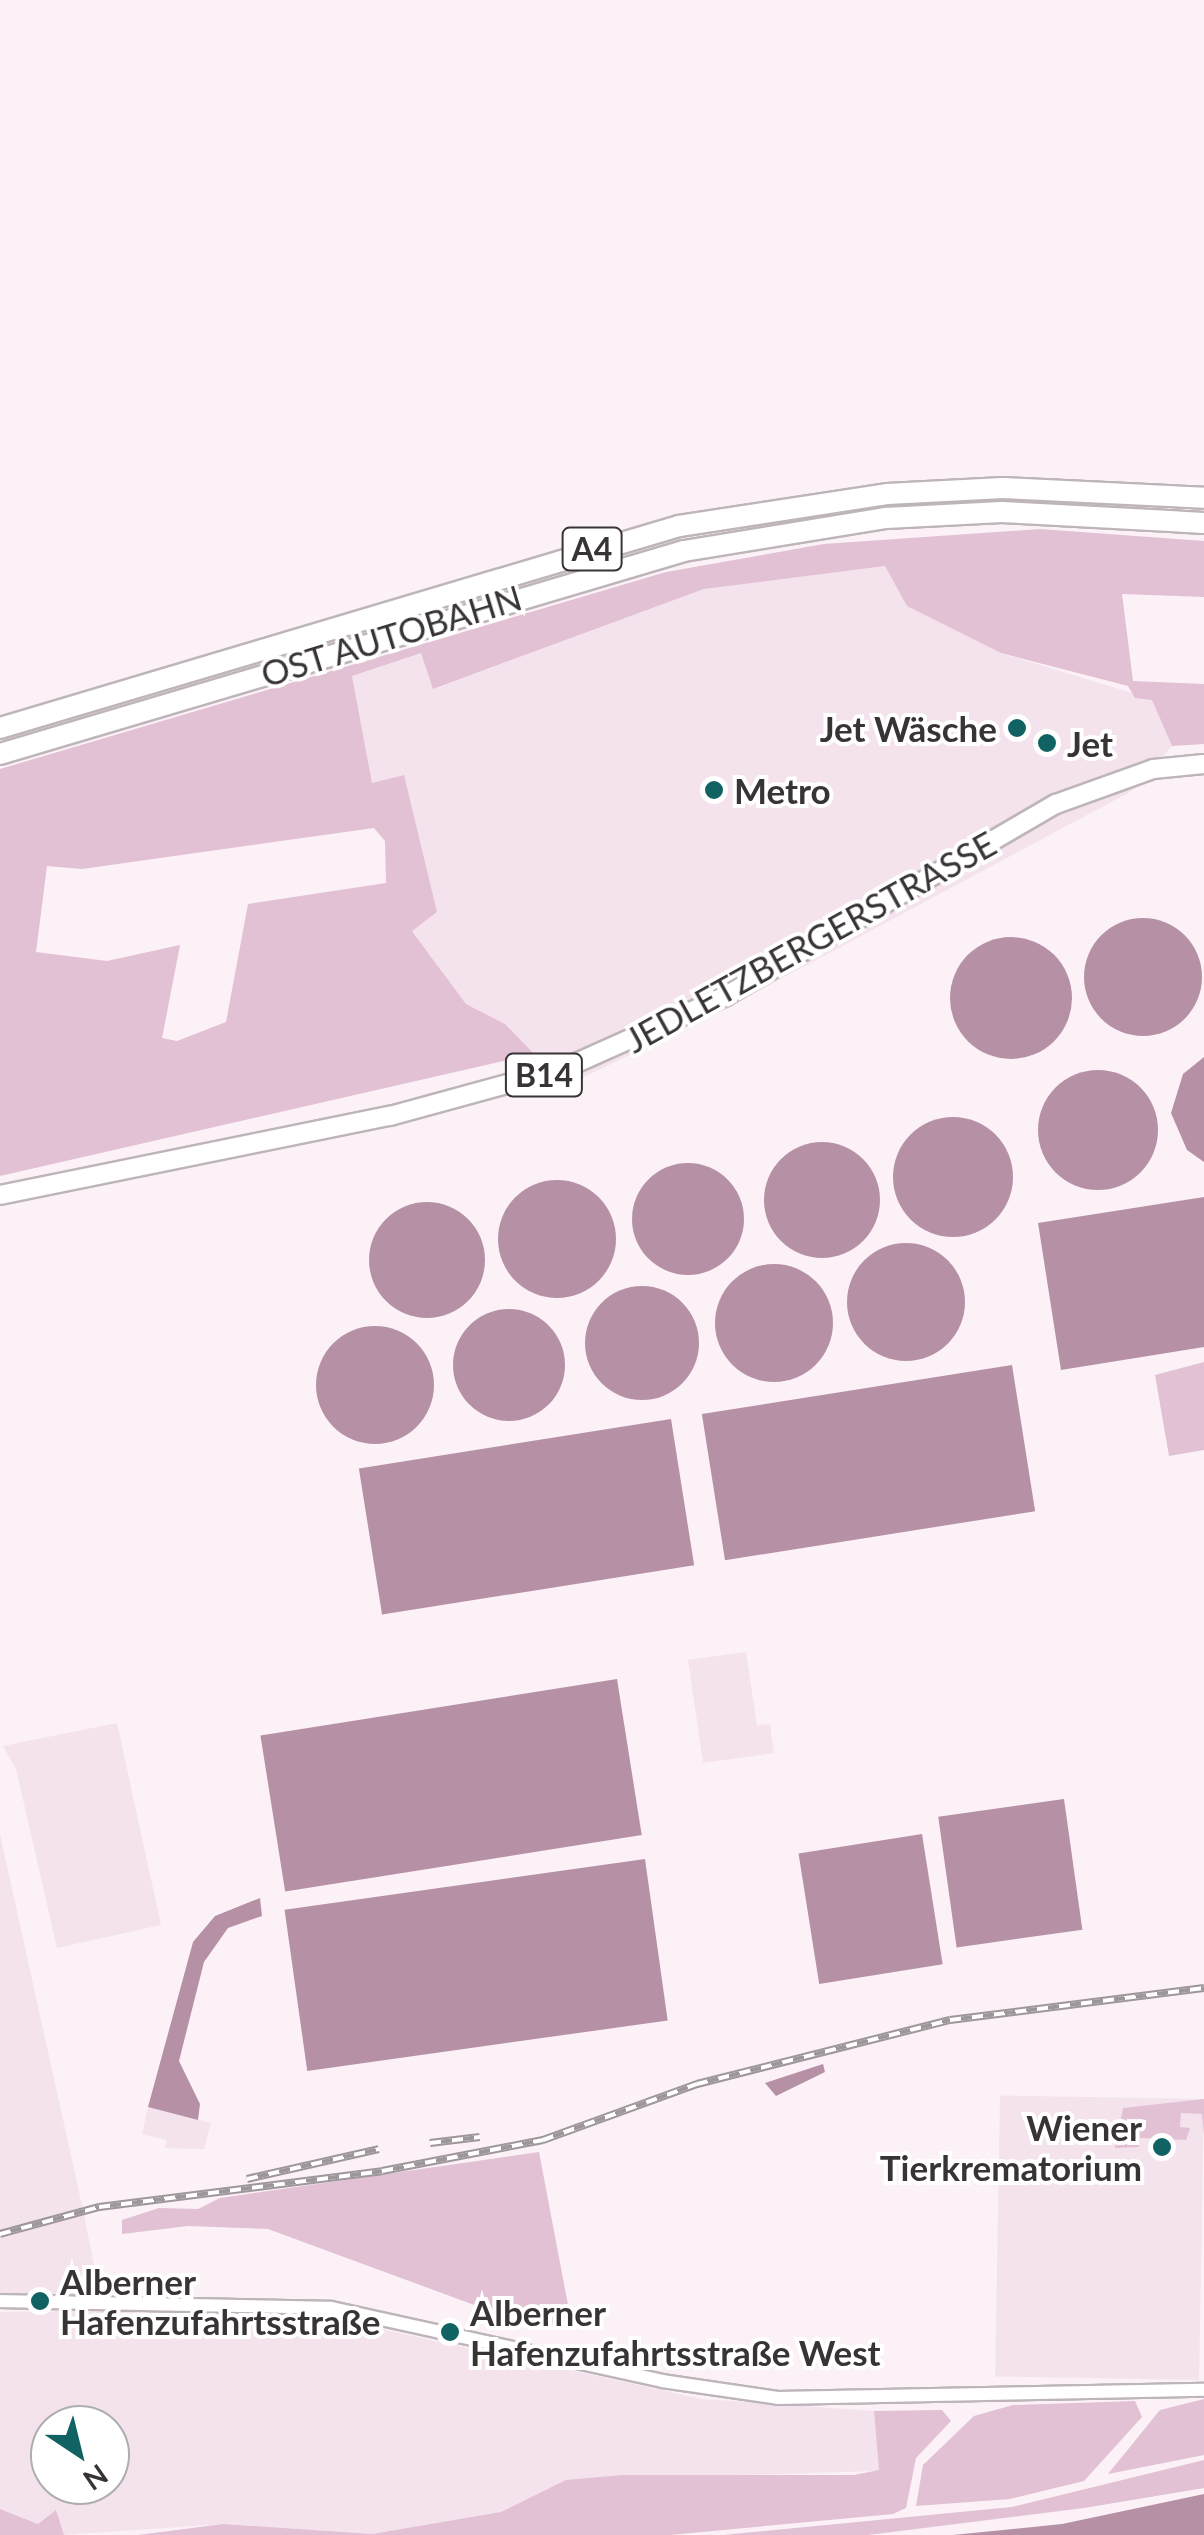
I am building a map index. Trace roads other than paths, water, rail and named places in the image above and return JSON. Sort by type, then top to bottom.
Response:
[{"type":"highway","name":"OST AUTOBAHN","points":[[0,728],[564,555],[697,523],[926,492],[1111,490],[1204,498]]},
{"type":"highway","name":"OST AUTOBAHN","points":[[0,754],[572,579],[790,530],[1002,512],[1204,523]]},
{"type":"main road","name":"JEDLETZBERGERSTRASSE","points":[[0,1195],[390,1116],[564,1068],[724,997],[1056,804],[1153,769],[1204,764]]},
{"type":"street","points":[[0,2300],[331,2308],[662,2381],[778,2398],[1204,2390]]},
{"type":"railway","points":[[0,2234],[99,2207],[382,2171],[543,2140],[697,2084],[950,2020],[1204,1988]]},
{"type":"railway","points":[[430,2143],[480,2137]]},
{"type":"railway","points":[[247,2179],[379,2149]]},
{"type":"place","name":"Jet Wäsche","points":[[1017,728]]},
{"type":"place","name":"Jet","points":[[1047,743]]},
{"type":"place","name":"Metro","points":[[714,790]]},
{"type":"place","name":"Wiener Tierkrematorium","points":[[1162,2147]]},
{"type":"place","name":"Alberner Hafenzufahrtsstraße","points":[[40,2301]]},
{"type":"place","name":"Alberner Hafenzufahrtsstraße West","points":[[450,2332]]}]
